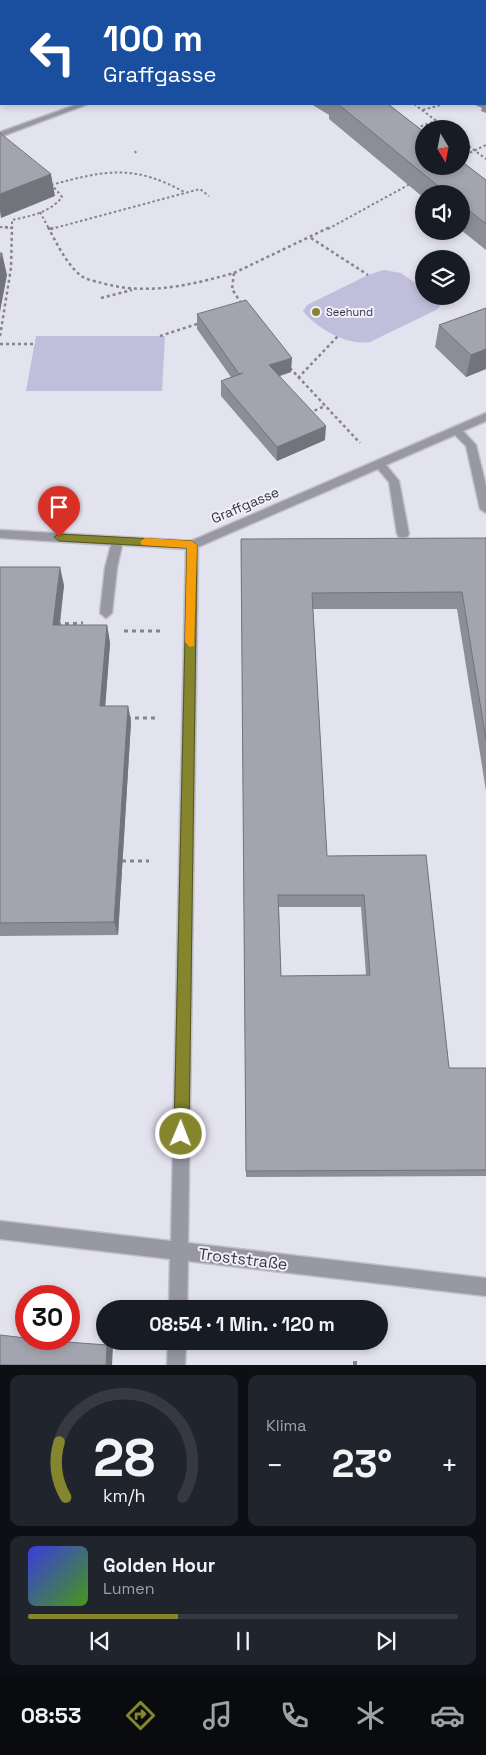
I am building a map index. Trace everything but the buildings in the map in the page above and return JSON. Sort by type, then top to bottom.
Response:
[{"type":"street","points":[[0,135],[81,105]]},
{"type":"street","name":"Graffgasse","points":[[0,534],[192,545],[486,417]]},
{"type":"street","points":[[456,430],[471,445],[486,509]]},
{"type":"street","points":[[378,463],[394,481],[403,534]]},
{"type":"street","points":[[106,613],[111,568],[118,540]]},
{"type":"street","points":[[178,1300],[192,545]]},
{"type":"street","name":"Troststraße","points":[[0,1230],[486,1287]]},
{"type":"street","points":[[176,1350],[176,1365]]},
{"type":"path","points":[[415,105],[436,120]]},
{"type":"path","points":[[422,110],[440,105]]},
{"type":"path","points":[[470,152],[486,145]]},
{"type":"path","points":[[470,146],[486,159]]},
{"type":"path","points":[[51,185],[99,172],[127,171],[159,178],[187,193]]},
{"type":"path","points":[[0,336],[12,268],[12,220],[40,212],[59,203],[62,197],[45,180]]},
{"type":"path","points":[[102,298],[135,289],[197,283],[234,273],[311,238],[410,184]]},
{"type":"path","points":[[50,229],[200,189],[209,196]]},
{"type":"path","points":[[40,212],[70,263],[82,277],[104,284],[135,289]]},
{"type":"path","points":[[0,227],[12,228]]},
{"type":"path","points":[[311,238],[368,275]]},
{"type":"path","points":[[234,273],[230,284],[233,293],[242,304]]},
{"type":"path","points":[[6,305],[11,304]]},
{"type":"path","points":[[160,336],[209,321]]},
{"type":"path","points":[[298,378],[338,336]]},
{"type":"path","points":[[0,344],[34,344]]},
{"type":"path","points":[[286,363],[357,442],[390,458]]},
{"type":"path","points":[[301,415],[325,406]]},
{"type":"path","points":[[54,624],[75,624]]},
{"type":"path","points":[[126,631],[160,631]]},
{"type":"path","points":[[121,718],[156,718]]},
{"type":"path","points":[[122,861],[149,861]]},
{"type":"shaded area","points":[[384,270],[401,273],[415,283],[415,305],[441,305],[436,310],[370,342],[361,343],[333,335],[316,324],[303,311],[307,305],[368,275]]},
{"type":"shaded area","points":[[36,336],[165,336],[162,391],[26,391]]},
{"type":"slow traffic","points":[[145,542],[192,545],[190,642]]},
{"type":"place","name":"Seehund","points":[[316,312]]},
{"type":"route","points":[[59,537],[192,545],[181,1134]]}]
